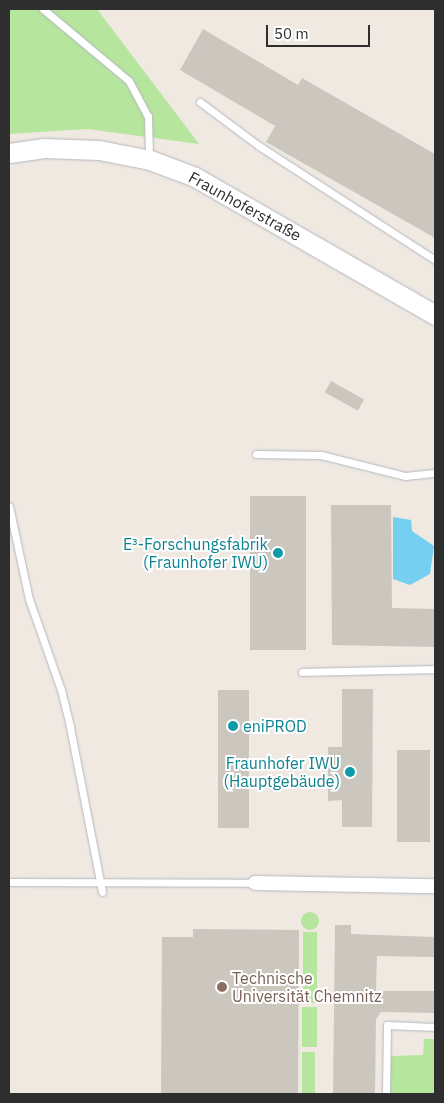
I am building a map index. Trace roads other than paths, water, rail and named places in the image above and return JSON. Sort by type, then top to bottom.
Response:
[{"type":"main road","name":"Fraunhoferstraße","points":[[9,153],[43,148],[99,150],[150,160],[195,176],[435,315]]},
{"type":"street","points":[[255,883],[435,886]]},
{"type":"lane","points":[[43,9],[129,82],[148,116],[150,160]]},
{"type":"lane","points":[[200,102],[258,146],[435,260]]},
{"type":"lane","points":[[256,454],[321,455],[405,476],[435,473]]},
{"type":"lane","points":[[9,506],[29,599],[61,690],[70,727],[102,892]]},
{"type":"lane","points":[[302,672],[435,669]]},
{"type":"lane","points":[[9,882],[255,883]]},
{"type":"lane","points":[[386,1094],[387,1025],[435,1026]]},
{"type":"water","points":[[393,517],[411,520],[412,531],[434,546],[430,574],[410,585],[393,579]]},
{"type":"place","name":"E³-Forschungsfabrik (Fraunhofer IWU)","points":[[278,553]]},
{"type":"place","name":"eniPROD","points":[[233,726]]},
{"type":"place","name":"Fraunhofer IWU (Hauptgebäude)","points":[[350,772]]},
{"type":"place","name":"Technische Universität Chemnitz","points":[[222,987]]}]
